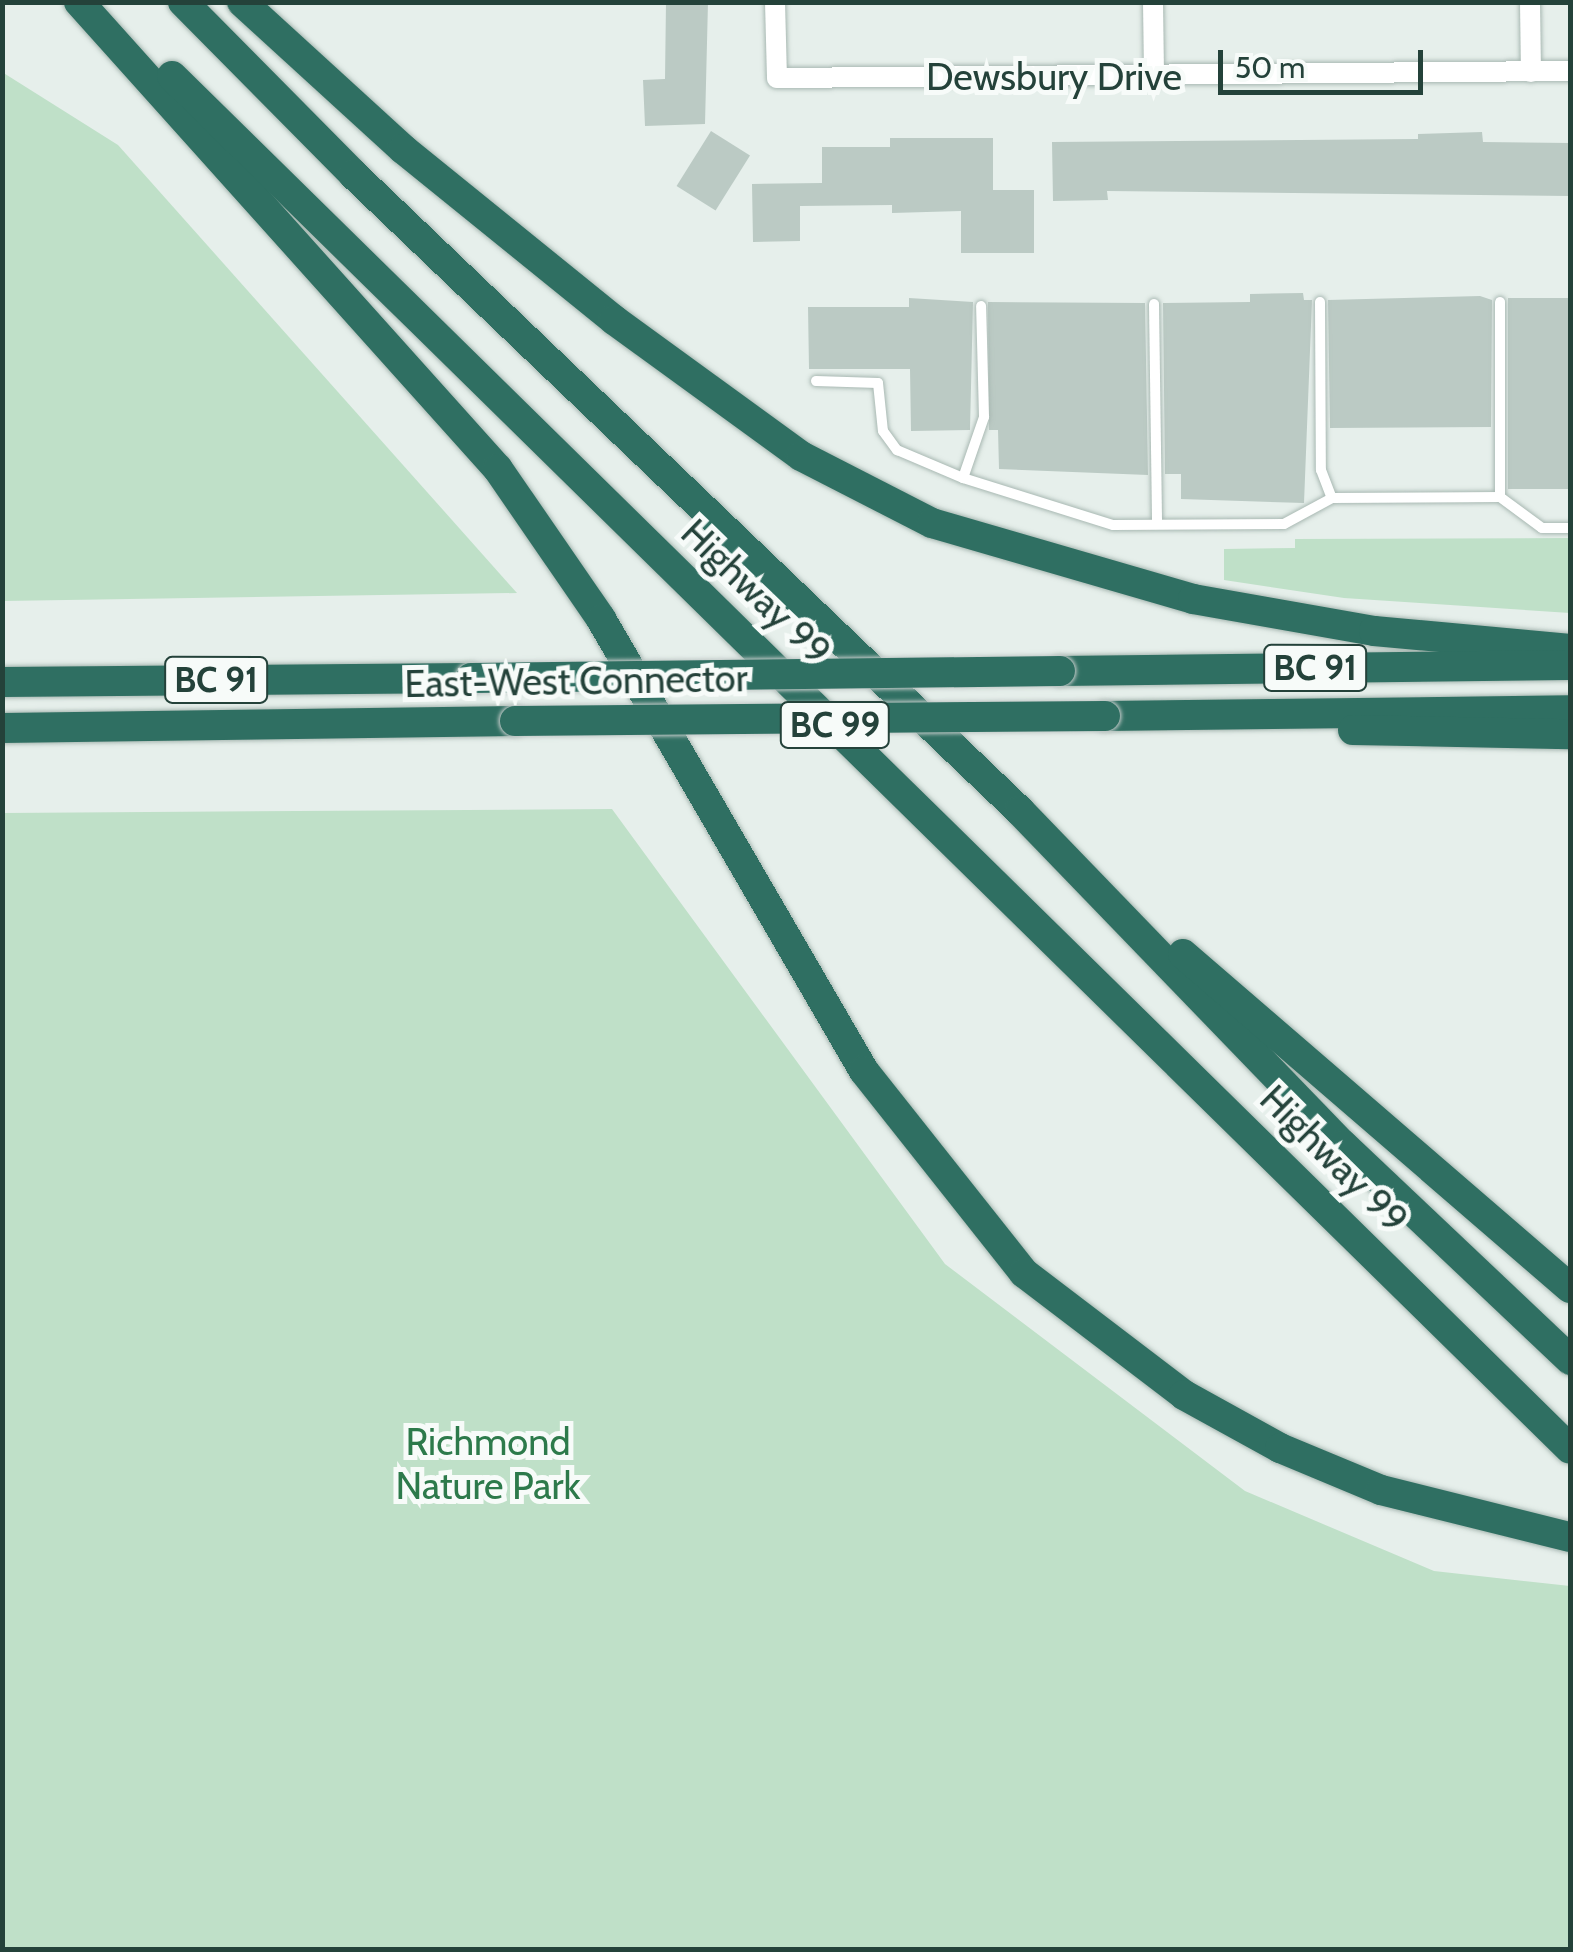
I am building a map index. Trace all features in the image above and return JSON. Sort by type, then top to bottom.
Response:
[{"type":"highway","points":[[79,2],[498,470],[611,634],[864,1071],[1024,1272],[1184,1395],[1280,1448],[1381,1490],[1494,1523],[1570,1537]]},
{"type":"highway","name":"Highway 99","points":[[100,2],[1570,1449]]},
{"type":"highway","name":"Highway 99","points":[[183,2],[353,174],[1020,811],[1343,1145],[1570,1360]]},
{"type":"highway","points":[[242,2],[403,149],[614,320],[801,456],[932,523],[1193,599],[1374,631],[1570,649]]},
{"type":"highway","name":"East-West Connector","points":[[2,682],[1570,665]]},
{"type":"highway","name":"East-West Connector","points":[[2,728],[1570,710]]},
{"type":"highway","points":[[1196,715],[1397,734],[1570,734]]},
{"type":"highway","points":[[1020,811],[1570,1288]]},
{"type":"street","name":"Dewsbury Drive","points":[[775,2],[777,78],[1570,71]]},
{"type":"street","points":[[1153,2],[1154,77]]},
{"type":"street","points":[[1530,2],[1530,72]]},
{"type":"lane","points":[[1320,302],[1321,470],[1332,498]]},
{"type":"lane","points":[[1500,302],[1500,497]]},
{"type":"lane","points":[[1154,304],[1156,524]]},
{"type":"lane","points":[[963,478],[984,417],[981,306]]},
{"type":"lane","points":[[816,381],[878,383],[883,431],[898,450],[963,478],[1113,525],[1284,524],[1332,498],[1500,497],[1542,528],[1570,528]]},
{"type":"green space","points":[[2,72],[118,145],[517,593],[3,601]]},
{"type":"green space","points":[[1570,538],[1570,613],[1344,598],[1224,580],[1224,549],[1295,548],[1295,539]]},
{"type":"green space","name":"Richmond Nature Park","points":[[612,809],[945,1264],[1245,1491],[1434,1571],[1570,1586],[1570,1949],[3,1949],[3,813]]},
{"type":"building","points":[[666,2],[708,2],[705,124],[645,126],[643,80],[665,79]]},
{"type":"building","points":[[711,131],[750,155],[716,210],[677,186]]},
{"type":"building","points":[[1482,132],[1483,142],[1570,143],[1570,196],[1107,191],[1108,200],[1053,201],[1052,142],[1418,139],[1418,134]]},
{"type":"building","points":[[890,138],[993,138],[993,190],[1034,190],[1034,253],[961,253],[961,211],[892,213],[892,205],[800,206],[800,241],[753,242],[752,184],[822,183],[822,147],[890,147]]},
{"type":"building","points":[[1303,293],[1304,300],[1312,300],[1304,503],[1181,499],[1181,474],[1165,474],[1163,303],[1250,302],[1250,294]]},
{"type":"building","points":[[1480,296],[1492,300],[1491,427],[1330,428],[1328,300]]},
{"type":"building","points":[[909,298],[973,302],[970,430],[911,431],[910,369],[809,369],[808,307],[909,307]]},
{"type":"building","points":[[1508,298],[1570,298],[1570,489],[1508,489]]},
{"type":"building","points":[[988,302],[1145,303],[1148,475],[999,469],[998,430],[989,430]]}]
